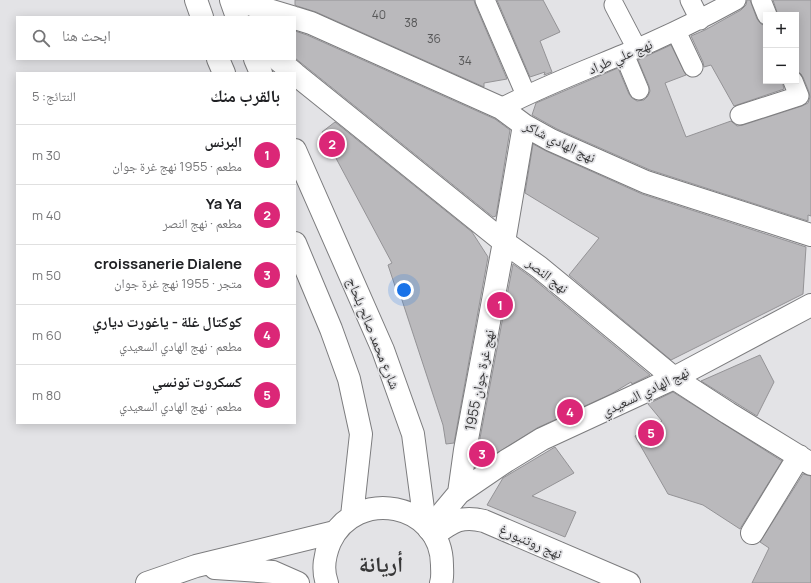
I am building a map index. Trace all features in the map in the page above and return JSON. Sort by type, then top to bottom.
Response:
[{"type":"street","points":[[196,0],[202,16]]},
{"type":"street","points":[[231,0],[237,16]]},
{"type":"street","points":[[235,0],[289,16]]},
{"type":"street","points":[[485,0],[526,94]]},
{"type":"street","points":[[690,0],[700,20]]},
{"type":"street","name":"نهج علي طراد","points":[[501,108],[526,94],[700,20],[736,0]]},
{"type":"street","points":[[761,0],[766,12]]},
{"type":"street","points":[[614,5],[630,51],[639,90]]},
{"type":"street","name":"نهج الهادي شاكر","points":[[296,18],[311,23],[501,108],[524,125],[551,140],[646,182],[811,235]]},
{"type":"street","points":[[676,31],[693,67]]},
{"type":"street","points":[[218,60],[224,72]]},
{"type":"street","points":[[255,60],[261,72]]},
{"type":"street","name":"نهج النصر","points":[[278,60],[294,72]]},
{"type":"street","name":"نهج النصر","points":[[296,74],[504,242],[539,267],[674,378],[805,460]]},
{"type":"street","points":[[740,116],[799,96],[794,84]]},
{"type":"street","name":"1955 نهج غرة جوان","points":[[459,493],[465,450],[504,242],[524,125]]},
{"type":"street","name":"شارع محمد صالح بلحاج","points":[[296,152],[383,350],[414,434],[429,529],[436,538],[442,555],[442,578],[440,583]]},
{"type":"street","points":[[296,245],[331,329],[349,379],[361,434],[352,516]]},
{"type":"street","name":"نهج الهادي السعيدي","points":[[429,529],[459,493],[506,461],[542,440],[674,378],[811,305]]},
{"type":"street","points":[[752,533],[805,460]]},
{"type":"street","points":[[327,583],[324,577],[325,554],[335,532],[352,516],[370,509],[390,508],[409,513],[429,529]]},
{"type":"street","name":"نهج روتنبورغ","points":[[429,529],[466,518],[475,518],[629,583]]},
{"type":"street","points":[[147,583],[196,566],[335,532]]},
{"type":"street","points":[[196,566],[273,572],[298,583]]},
{"type":"building","points":[[295,0],[474,0],[507,79],[484,83],[484,87],[316,12],[297,6],[295,5]]},
{"type":"building","points":[[497,0],[543,0],[560,32],[540,41],[552,72],[544,75],[545,72],[530,77]]},
{"type":"building","points":[[747,0],[750,0],[757,19],[763,25],[763,84],[783,84],[784,89],[734,106],[711,65],[704,67],[691,36],[741,10],[746,5]]},
{"type":"building","points":[[773,0],[811,0],[811,216],[808,215],[808,221],[650,170],[557,129],[532,115],[536,103],[618,68],[632,98],[637,101],[644,100],[650,91],[638,60],[671,45],[686,75],[665,83],[686,137],[731,121],[737,126],[743,125],[802,106],[808,103],[810,97],[803,77],[799,72],[799,12],[777,12]]},
{"type":"building","points":[[296,31],[495,119],[510,130],[496,216],[493,217],[296,59]]},
{"type":"building","points":[[335,122],[472,232],[488,257],[454,443],[446,444],[443,425],[399,291],[397,292],[388,265],[392,263],[322,132]]},
{"type":"building","points":[[533,144],[642,194],[806,247],[803,294],[671,360],[569,275],[599,238],[525,193]]},
{"type":"building","points":[[513,264],[531,277],[650,375],[632,384],[631,382],[611,394],[537,428],[486,460],[477,454]]},
{"type":"building","points":[[760,355],[774,382],[757,416],[701,381]]},
{"type":"building","points":[[673,392],[782,461],[740,529],[703,505],[668,494],[635,436],[662,421],[648,404]]},
{"type":"building","points":[[555,447],[574,473],[532,496],[576,512],[565,537],[487,505],[503,478]]},
{"type":"building","points":[[803,474],[811,476],[811,583],[752,583],[769,548],[760,542]]},
{"type":"place","name":"Ya Ya","points":[[332,144]]},
{"type":"place","name":"البرنس","points":[[500,305]]},
{"type":"place","name":"كوكتال غلة - ياغورت دياري","points":[[570,412]]},
{"type":"place","name":"كسكروت تونسي","points":[[651,433]]},
{"type":"place","name":"croissanerie Dialene","points":[[482,454]]},
{"type":"district","name":"أريانة","points":[[381,564]]}]
